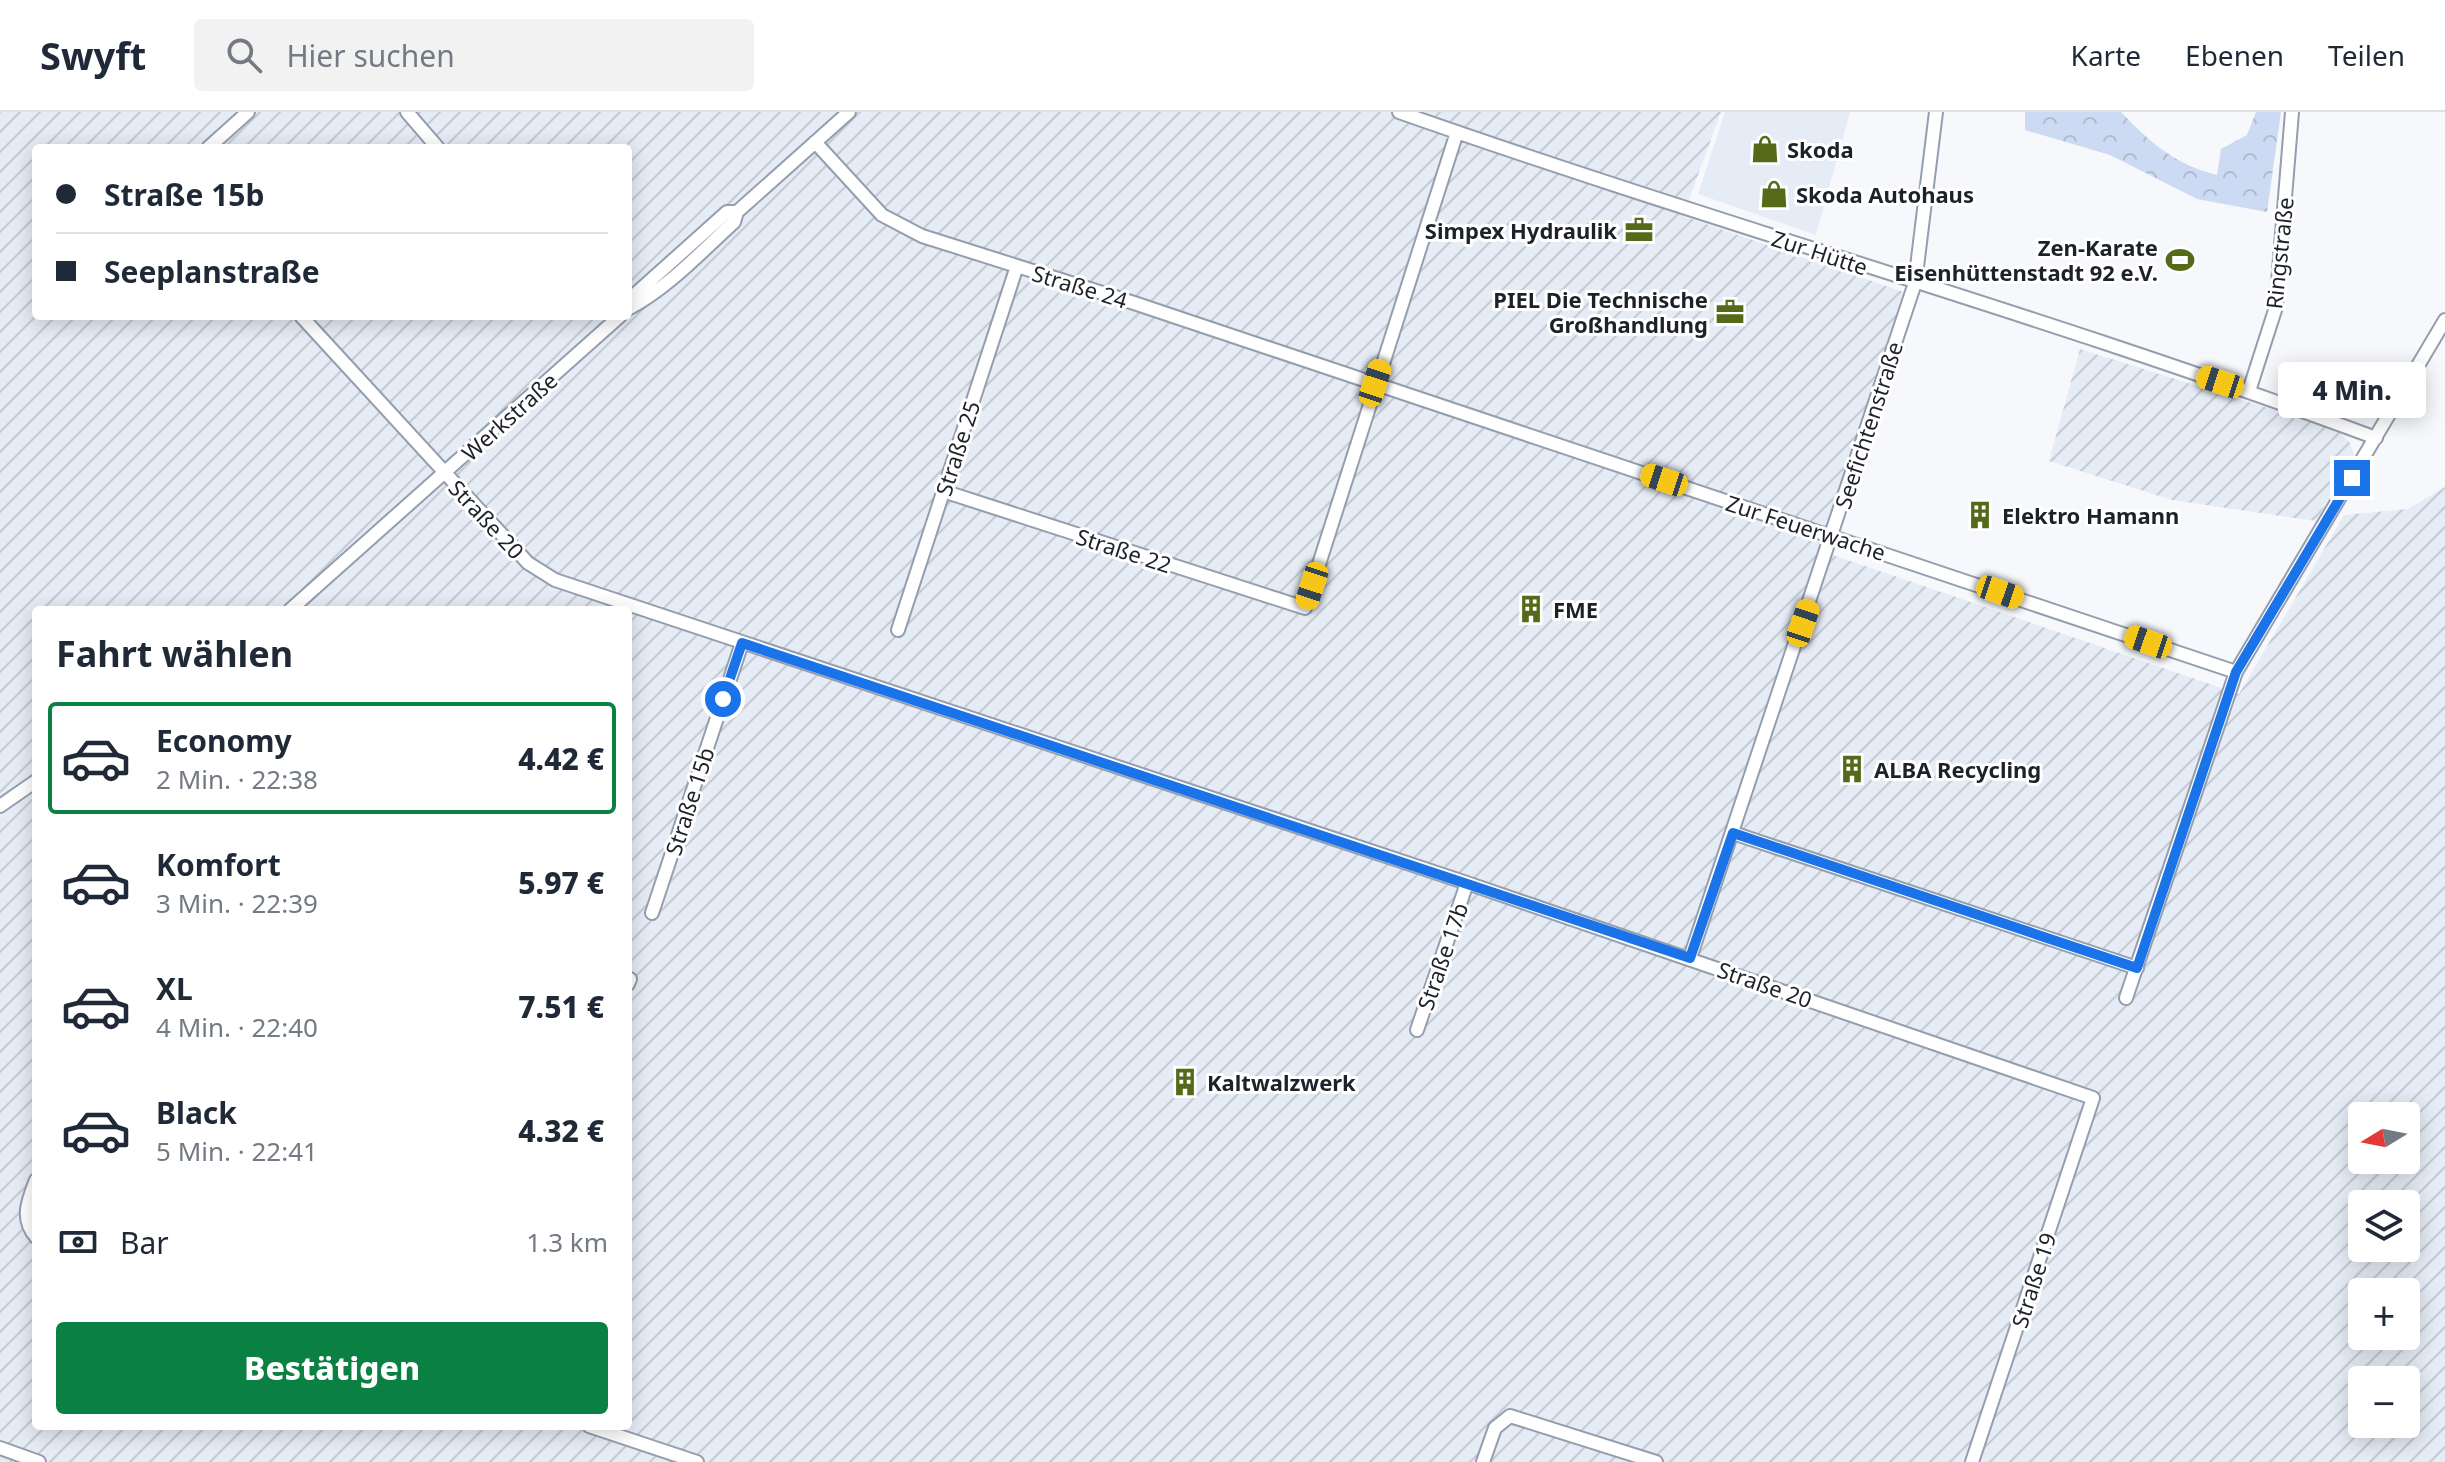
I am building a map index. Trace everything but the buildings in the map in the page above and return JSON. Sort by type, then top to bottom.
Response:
[{"type":"street","points":[[212,144],[248,112]]},
{"type":"street","points":[[407,112],[435,144]]},
{"type":"street","name":"Werkstraße","points":[[632,308],[674,276],[734,222],[737,212],[849,112]]},
{"type":"street","name":"Zur Hütte","points":[[1399,112],[2249,391],[2376,438]]},
{"type":"street","name":"Seefichtenstraße","points":[[1690,958],[1915,283],[1936,112]]},
{"type":"street","name":"Ringstraße","points":[[2249,391],[2276,307],[2292,112]]},
{"type":"street","points":[[1375,383],[1457,132]]},
{"type":"street","name":"Straße 24","points":[[815,142],[882,215],[922,236],[1375,383]]},
{"type":"street","name":"Straße 25","points":[[898,630],[1017,266]]},
{"type":"street","name":"Straße 20","points":[[305,320],[528,563],[555,580],[1690,958],[2093,1098]]},
{"type":"street","name":"Werkstraße","points":[[295,606],[616,320]]},
{"type":"street","points":[[2126,998],[2236,672],[2445,320]]},
{"type":"street","name":"Zur Feuerwache","points":[[1375,383],[2236,672]]},
{"type":"street","name":"Straße 22","points":[[943,491],[1305,608],[1375,383]]},
{"type":"street","name":"Straße 15b","points":[[652,913],[742,643]]},
{"type":"street","points":[[0,806],[32,784]]},
{"type":"street","points":[[1733,833],[2137,968]]},
{"type":"street","name":"Straße 17b","points":[[1417,1030],[1467,883]]},
{"type":"street","name":"Straße 19","points":[[1972,1462],[2093,1098]]},
{"type":"street","points":[[32,1192],[27,1206],[27,1224],[32,1231]]},
{"type":"street","points":[[1483,1462],[1495,1428],[1510,1416],[1656,1462]]},
{"type":"street","points":[[601,1430],[697,1462]]},
{"type":"street","points":[[0,1448],[39,1462]]},
{"type":"shaded area","points":[[0,112],[1721,112],[1683,216],[1918,297],[1830,554],[2239,694],[2344,515],[2408,509],[2445,487],[2445,1462],[0,1462]]},
{"type":"shaded area","name":"Skoda Autohaus","points":[[1725,112],[1850,112],[1816,235],[1698,194]]},
{"type":"shaded area","points":[[2080,349],[2337,430],[2350,443],[2354,454],[2316,521],[2172,500],[2049,461]]},
{"type":"green space","points":[[2025,112],[2121,112],[2164,151],[2188,165],[2217,175],[2221,149],[2247,135],[2256,112],[2281,112],[2267,212],[2197,199],[2110,155],[2025,130]]},
{"type":"place","name":"Skoda","points":[[1765,149]]},
{"type":"place","name":"Skoda Autohaus","points":[[1774,194]]},
{"type":"place","name":"Simpex Hydraulik","points":[[1639,230]]},
{"type":"place","name":"Zen-Karate Eisenhüttenstadt 92 e.V.","points":[[2180,260]]},
{"type":"place","name":"PIEL Die Technische Großhandlung","points":[[1730,312]]},
{"type":"place","name":"Elektro Hamann","points":[[1980,515]]},
{"type":"place","name":"FME","points":[[1531,609]]},
{"type":"place","name":"ALBA Recycling","points":[[1852,769]]},
{"type":"place","name":"Kaltwalzwerk","points":[[1185,1082]]},
{"type":"route","points":[[723,699],[742,643],[1690,958],[1733,833],[2137,968],[2236,672],[2352,478]]}]
